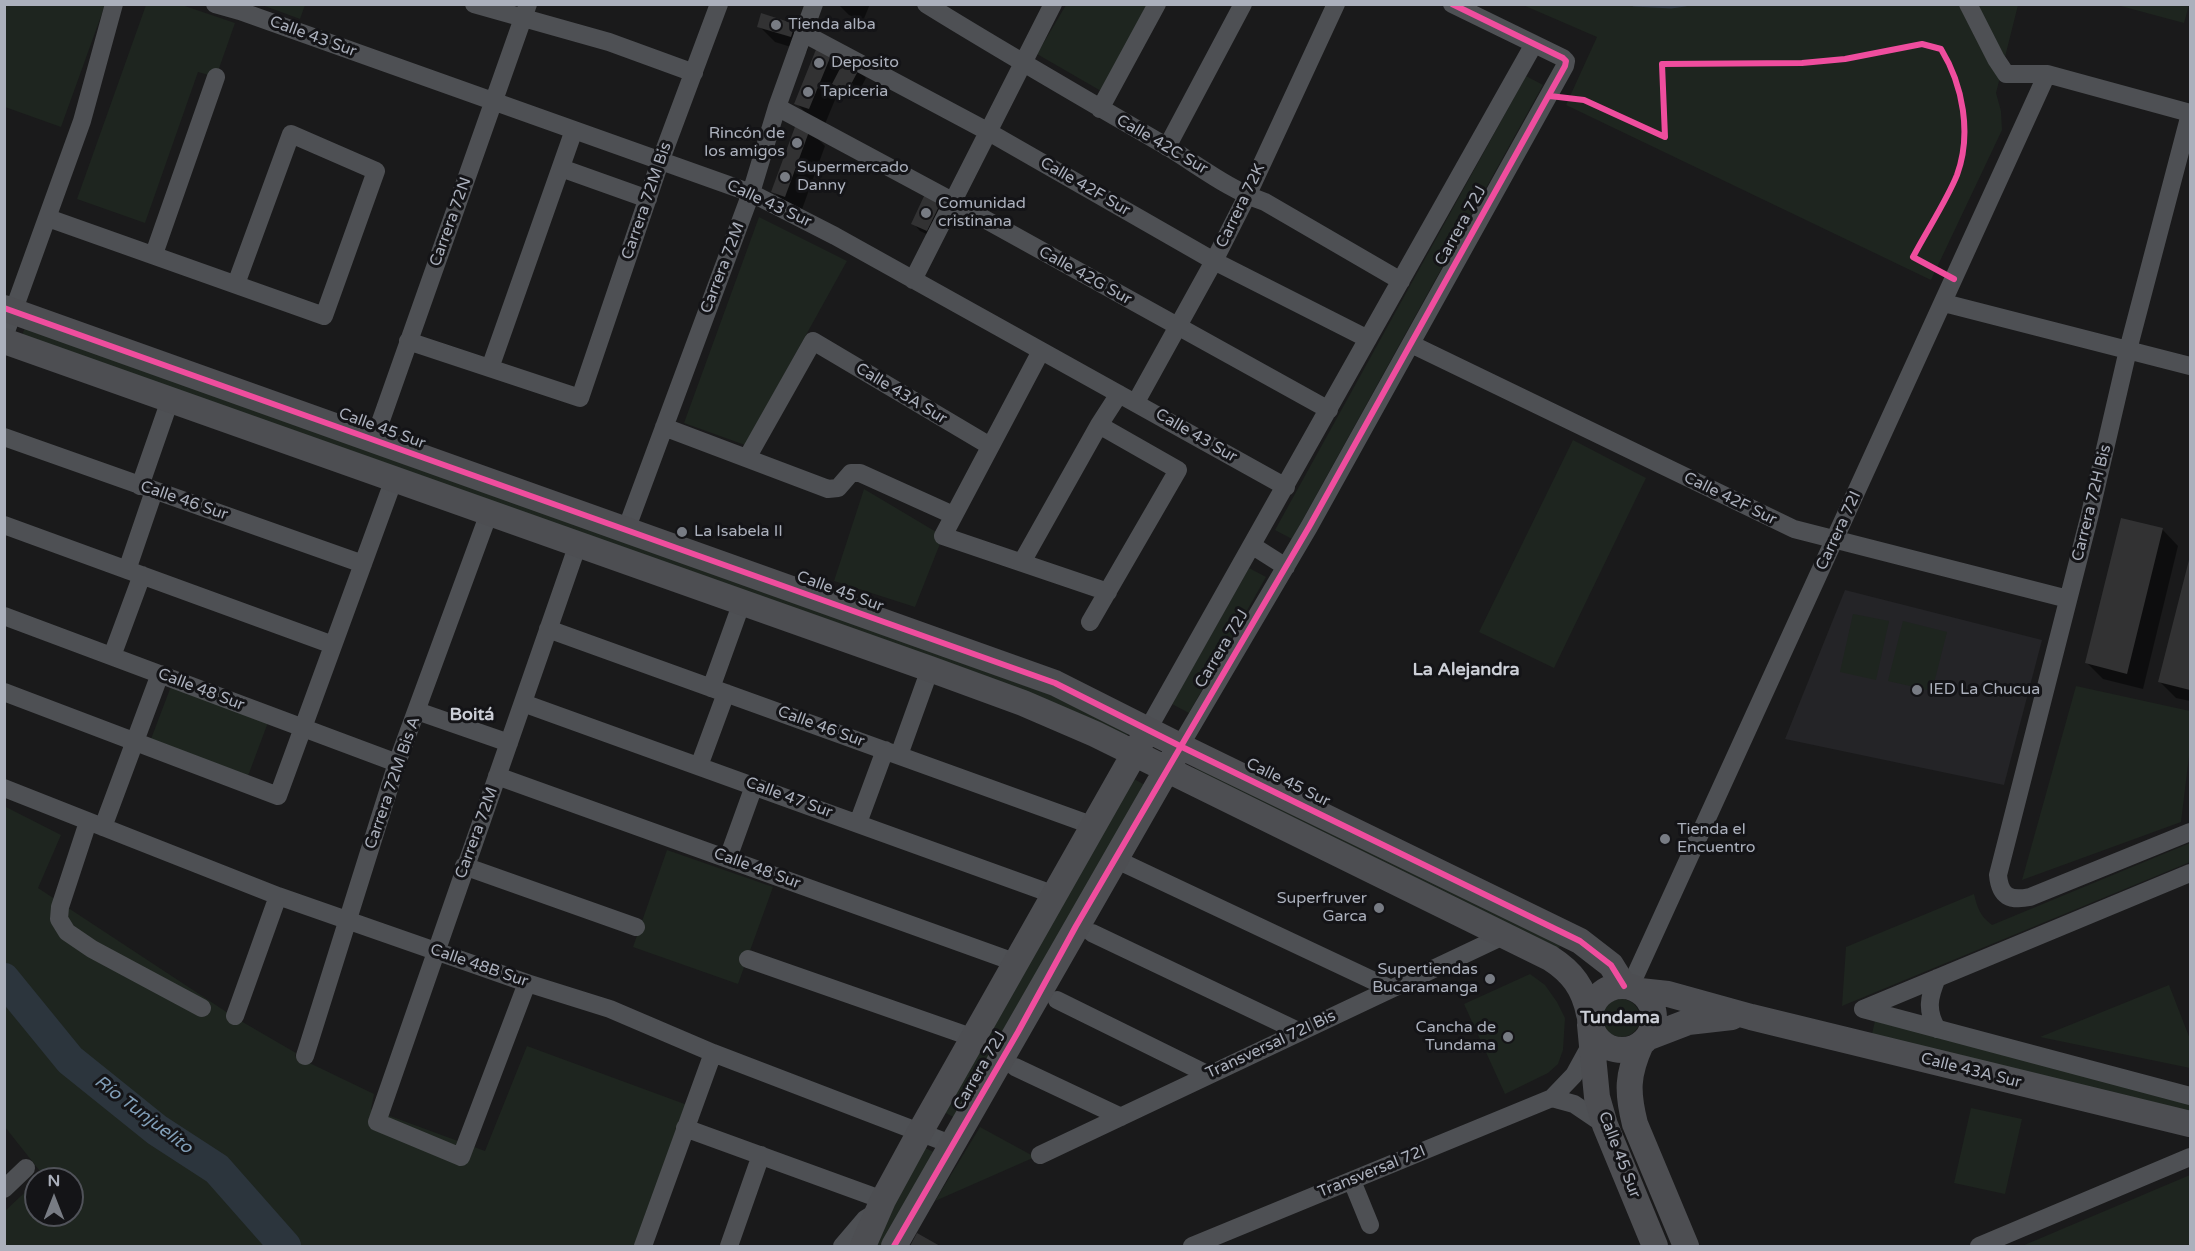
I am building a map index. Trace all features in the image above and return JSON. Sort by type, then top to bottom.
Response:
[{"type":"street","points":[[4,337],[9,310],[48,218],[82,121],[114,4]]},
{"type":"street","name":"Calle 43 Sur","points":[[215,4],[751,193],[1286,486]]},
{"type":"street","points":[[474,4],[525,11],[694,73]]},
{"type":"street","name":"Carrera 72M Bis","points":[[490,368],[580,398],[660,162],[719,4]]},
{"type":"street","name":"Carrera 72M","points":[[626,530],[751,193],[777,107],[814,4]]},
{"type":"street","name":"Calle 42C Sur","points":[[926,4],[1022,64],[1247,196],[1265,202],[1401,281]]},
{"type":"street","points":[[913,280],[1053,4]]},
{"type":"street","points":[[1100,109],[1157,4]]},
{"type":"street","points":[[1167,147],[1244,4]]},
{"type":"street","name":"Carrera 72K","points":[[1136,402],[1247,196],[1336,4]]},
{"type":"street","points":[[1452,4],[1534,44]]},
{"type":"street","points":[[1968,4],[2006,74],[2047,74],[2190,114]]},
{"type":"street","name":"Carrera 72N","points":[[374,440],[525,11]]},
{"type":"street","name":"Calle 42F Sur","points":[[803,33],[987,131],[1214,261],[1368,339]]},
{"type":"street","name":"Carrera 72J","points":[[863,1246],[920,1132],[1253,546],[1534,44],[1566,61],[1550,96],[1286,567],[1114,859],[894,1246]]},
{"type":"street","name":"Carrera 72I","points":[[1631,988],[2047,74]]},
{"type":"street","points":[[154,254],[216,77]]},
{"type":"street","name":"Calle 42G Sur","points":[[777,107],[952,201],[1329,410]]},
{"type":"street","name":"Carrera 72H Bis","points":[[2190,114],[2128,350],[2107,445],[1998,875],[2002,892],[2018,900],[2030,897],[2190,832]]},
{"type":"street","points":[[408,341],[490,368],[574,130]]},
{"type":"street","points":[[48,218],[324,316],[376,171],[291,134],[236,284]]},
{"type":"street","points":[[561,168],[648,199]]},
{"type":"street","points":[[1944,303],[2190,366]]},
{"type":"street","name":"Calle 45 Sur","points":[[9,310],[1055,683],[1580,941],[1611,965],[1631,988]]},
{"type":"street","name":"Calle 45 Sur","points":[[4,341],[930,669],[1055,716],[1550,958],[1568,971],[1581,989],[1590,1028],[1597,1097],[1605,1125],[1655,1246]]},
{"type":"street","name":"Calle 43A Sur","points":[[747,458],[813,341],[990,446]]},
{"type":"street","name":"Calle 42F Sur","points":[[1411,344],[1786,526],[1834,541],[2068,599]]},
{"type":"street","points":[[1041,351],[952,515],[943,536],[1108,592]]},
{"type":"street","points":[[1022,562],[1099,424],[1119,394]]},
{"type":"street","points":[[112,656],[134,573],[147,488],[170,400]]},
{"type":"street","points":[[1090,622],[1178,470],[1099,424]]},
{"type":"street","points":[[664,427],[828,489],[838,488],[851,473],[860,473],[952,515]]},
{"type":"street","name":"Calle 46 Sur","points":[[4,438],[363,564]]},
{"type":"street","points":[[4,692],[278,796],[394,479]]},
{"type":"street","name":"Carrera 72M Bis A","points":[[305,1056],[398,763],[489,513]]},
{"type":"street","points":[[4,525],[333,645]]},
{"type":"street","name":"Carrera 72M","points":[[527,983],[460,1157],[377,1122],[464,866],[578,544]]},
{"type":"street","points":[[1253,546],[1286,567]]},
{"type":"street","points":[[699,766],[742,602]]},
{"type":"street","name":"Calle 48 Sur","points":[[4,616],[398,763]]},
{"type":"street","name":"Calle 46 Sur","points":[[548,629],[1094,826]]},
{"type":"street","points":[[858,823],[930,669]]},
{"type":"street","points":[[160,674],[136,742],[96,824],[60,907],[59,919],[67,932],[202,1008]]},
{"type":"street","name":"Calle 47 Sur","points":[[523,703],[1055,895]]},
{"type":"street","points":[[417,711],[509,742]]},
{"type":"street","name":"Calle 48 Sur","points":[[497,776],[1017,963]]},
{"type":"street","points":[[728,858],[754,786]]},
{"type":"street","name":"Calle 48B Sur","points":[[4,789],[278,896],[527,983],[610,1009],[712,1053],[952,1145]]},
{"type":"street","points":[[1114,859],[1391,989]]},
{"type":"street","points":[[464,866],[636,927]]},
{"type":"street","points":[[1937,1029],[1929,1011],[1929,1001],[1937,978],[2190,873]]},
{"type":"street","points":[[235,1016],[278,896]]},
{"type":"street","points":[[1092,933],[1300,1032]]},
{"type":"street","name":"Transversal 72I Bis","points":[[1040,1155],[1503,936]]},
{"type":"street","points":[[748,959],[974,1038]]},
{"type":"street","name":"Calle 43A Sur","points":[[1937,978],[1863,1009],[2190,1096]]},
{"type":"street","points":[[1631,988],[1647,998],[1654,1017],[1645,1041],[1632,1049],[1621,1051],[1610,1049],[1601,1043],[1590,1028],[1598,997],[1605,990],[1631,988]]},
{"type":"street","name":"Calle 43A Sur","points":[[1631,988],[1668,994],[1751,1017],[2190,1124]]},
{"type":"street","points":[[1057,1000],[1209,1075]]},
{"type":"street","name":"Calle 43A Sur","points":[[1645,1041],[1688,1022],[1709,1018],[1751,1017]]},
{"type":"street","name":"Transversal 72I","points":[[1192,1246],[1552,1098],[1574,1076],[1590,1028]]},
{"type":"street","name":"Calle 45 Sur","points":[[1645,1041],[1630,1076],[1630,1103],[1635,1124],[1686,1246]]},
{"type":"street","points":[[643,1246],[712,1053]]},
{"type":"street","points":[[2025,1084],[2033,1054]]},
{"type":"street","points":[[1015,1067],[1121,1117]]},
{"type":"street","points":[[1552,1098],[1574,1104],[1605,1125]]},
{"type":"street","points":[[685,1128],[762,1155],[881,1206]]},
{"type":"street","points":[[729,1246],[762,1155]]},
{"type":"street","points":[[1979,1246],[2190,1157]]},
{"type":"street","points":[[4,1189],[24,1170]]},
{"type":"street","points":[[1352,1181],[1370,1226]]},
{"type":"street","name":"Carrera 72J","points":[[842,1246],[865,1219],[881,1206]]},
{"type":"shaded area","points":[[5,4],[105,5],[61,127],[5,107]]},
{"type":"shaded area","points":[[146,5],[182,5],[235,23],[216,77],[198,72],[145,223],[77,199]]},
{"type":"shaded area","points":[[262,5],[305,5],[300,19]]},
{"type":"shaded area","points":[[1066,5],[1147,5],[1101,91],[1037,54]]},
{"type":"shaded area","points":[[1523,5],[2018,5],[1996,93],[2001,111],[2002,130],[1931,280],[1566,105],[1597,37]]},
{"type":"shaded area","points":[[2117,5],[2189,5],[2184,23]]},
{"type":"shaded area","points":[[1526,76],[1543,85],[1292,539],[1275,530]]},
{"type":"shaded area","points":[[759,217],[847,261],[745,445],[684,423]]},
{"type":"shaded area","points":[[26,325],[1068,701],[1130,730],[1126,737],[22,335]]},
{"type":"shaded area","points":[[1573,440],[1646,478],[1554,668],[1479,632]]},
{"type":"shaded area","points":[[864,489],[943,536],[915,607],[834,581]]},
{"type":"shaded area","points":[[1249,568],[1266,577],[1189,713],[1172,704]]},
{"type":"shaded area","name":"IED La Chucua","points":[[1845,590],[2042,640],[2004,785],[1785,739]]},
{"type":"shaded area","points":[[1853,614],[1889,621],[1876,680],[1840,672]]},
{"type":"shaded area","points":[[1903,621],[1947,632],[1932,691],[1888,681]]},
{"type":"shaded area","points":[[173,681],[270,717],[248,776],[151,739]]},
{"type":"shaded area","points":[[2076,686],[2190,711],[2190,748],[2181,822],[2022,880]]},
{"type":"shaded area","points":[[1197,765],[1563,940],[1558,950],[1192,776]]},
{"type":"shaded area","points":[[1132,778],[1145,785],[957,1119],[944,1112]]},
{"type":"shaded area","points":[[4,806],[61,835],[38,888],[234,1017],[296,1053],[295,1056],[374,1094],[371,1109],[485,1151],[527,1046],[690,1106],[640,1246],[5,1246],[5,1211],[24,1193],[24,1227],[84,1227],[84,1167],[37,1167],[5,1127]]},
{"type":"shaded area","points":[[2190,843],[2190,862],[1842,1006],[1846,947],[1974,894],[1980,911],[1992,925]]},
{"type":"shaded area","points":[[667,850],[773,887],[738,984],[633,947]]},
{"type":"shaded area","points":[[1530,974],[1545,985],[1565,1018],[1563,1050],[1558,1064],[1548,1073],[1505,1094],[1464,1004]]},
{"type":"shaded area","points":[[2169,985],[2190,1039],[2190,1068],[2040,1037]]},
{"type":"shaded area","points":[[1621,999],[1635,1004],[1640,1018],[1635,1032],[1621,1037],[1607,1032],[1602,1018],[1607,1004]]},
{"type":"shaded area","points":[[1875,1021],[2190,1101],[2190,1118],[1871,1038]]},
{"type":"shaded area","points":[[1971,1108],[2022,1119],[2005,1194],[1954,1183]]},
{"type":"shaded area","points":[[980,1127],[1035,1157],[935,1201]]},
{"type":"shaded area","points":[[919,1145],[936,1153],[880,1246],[873,1245]]},
{"type":"shaded area","points":[[2190,1175],[2190,1246],[2022,1246]]},
{"type":"building","name":"Tienda alba","points":[[761,13],[795,24],[791,37],[757,27]]},
{"type":"building","points":[[817,47],[832,53],[809,109],[794,104]]},
{"type":"building","points":[[844,61],[859,69],[847,92],[832,84]]},
{"type":"building","points":[[796,124],[810,129],[785,197],[771,192]]},
{"type":"building","name":"Comunidad cristinana","points":[[925,194],[941,202],[927,231],[911,224]]},
{"type":"building","points":[[2121,518],[2163,528],[2127,674],[2085,663]]},
{"type":"building","points":[[2190,556],[2190,690],[2158,682]]},
{"type":"building","points":[[917,1233],[940,1246],[910,1246]]},
{"type":"waterway","points":[[1634,4],[1671,6],[1685,4]]},
{"type":"waterway","name":"Río Tunjuelito","points":[[4,979],[70,1060],[157,1130],[217,1169],[285,1246]]},
{"type":"cycle path","points":[[894,1246],[1018,1032],[1076,926],[1309,527],[1565,66],[1566,61],[1563,58],[1452,4]]},
{"type":"cycle path","points":[[1550,96],[1584,100],[1665,137],[1662,64],[1802,63],[1845,59],[1922,44],[1941,49],[1949,63],[1960,94],[1964,127],[1962,159],[1953,185],[1913,257],[1954,279]]},
{"type":"cycle path","points":[[4,308],[1055,683],[1580,941],[1611,965],[1624,986]]},
{"type":"place","name":"Tienda alba","points":[[776,25]]},
{"type":"place","name":"Deposito","points":[[819,63]]},
{"type":"place","name":"Tapiceria","points":[[808,92]]},
{"type":"place","name":"Rincón de los amigos","points":[[797,143]]},
{"type":"place","name":"Supermercado Danny","points":[[785,177]]},
{"type":"place","name":"Comunidad cristinana","points":[[926,213]]},
{"type":"place","name":"La Isabela II","points":[[682,532]]},
{"type":"place","name":"IED La Chucua","points":[[1917,690]]},
{"type":"place","name":"Tienda el Encuentro","points":[[1665,839]]},
{"type":"place","name":"Superfruver Garca","points":[[1379,908]]},
{"type":"place","name":"Supertiendas Bucaramanga","points":[[1490,979]]},
{"type":"place","name":"Cancha de Tundama","points":[[1508,1037]]},
{"type":"district","name":"La Alejandra","points":[[1466,670]]},
{"type":"district","name":"Boitá","points":[[472,715]]},
{"type":"district","name":"Tundama","points":[[1620,1018]]}]
